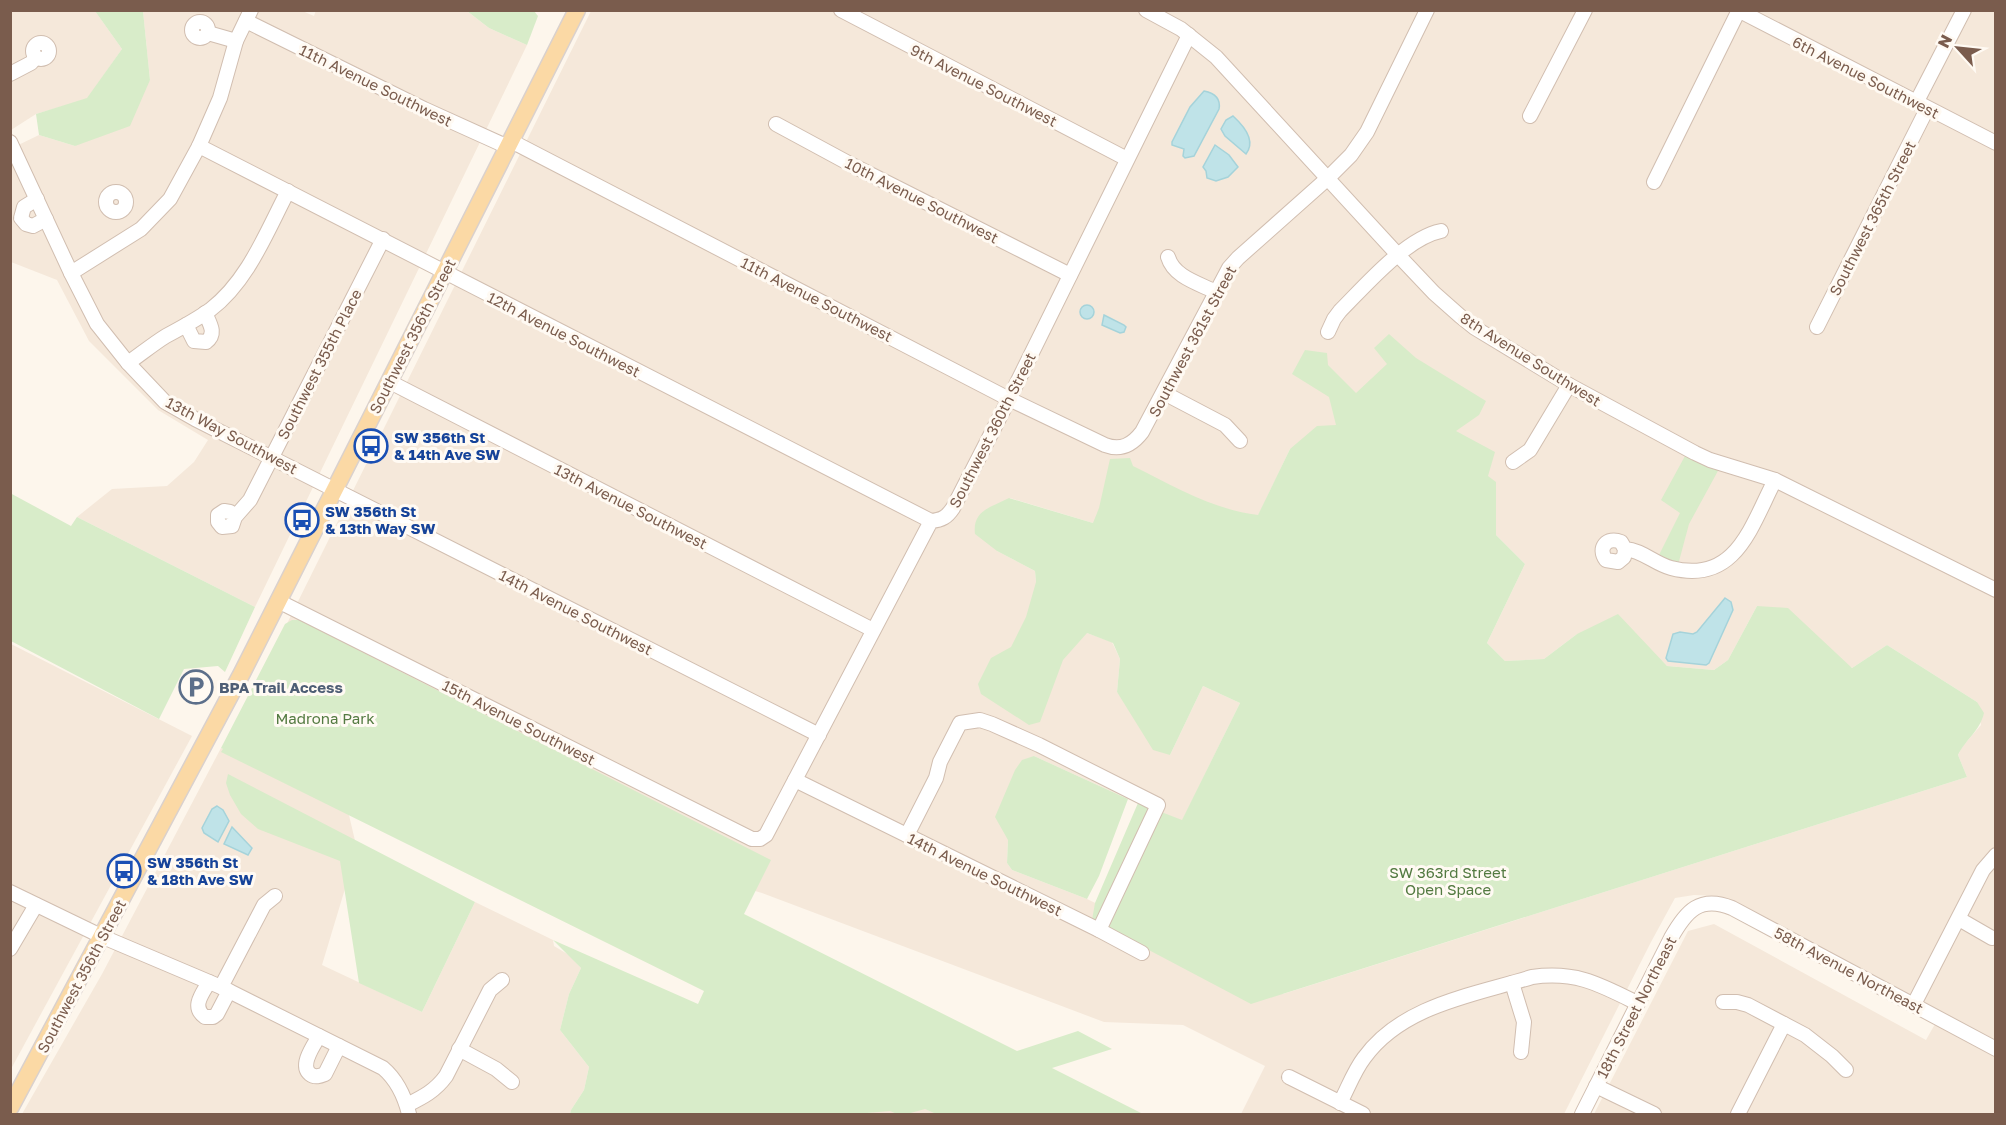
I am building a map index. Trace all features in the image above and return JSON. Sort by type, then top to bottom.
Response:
[{"type":"main road","name":"Southwest 356th Street","points":[[10,1108],[242,673],[577,10]]},
{"type":"street","name":"9th Avenue Southwest","points":[[841,10],[1127,159]]},
{"type":"street","name":"8th Avenue Southwest","points":[[1146,10],[1208,49],[1434,293],[1475,328],[1569,385],[1710,460],[1775,480],[1995,590]]},
{"type":"street","name":"Southwest 361st Street","points":[[1127,446],[1134,442],[1142,432],[1229,268],[1328,178],[1355,150],[1367,132],[1427,10]]},
{"type":"street","points":[[1530,116],[1585,10]]},
{"type":"street","name":"Southwest 365th Street","points":[[1817,327],[1922,106],[1964,10]]},
{"type":"street","points":[[1654,182],[1738,11]]},
{"type":"street","name":"6th Avenue Southwest","points":[[1738,11],[1995,144]]},
{"type":"street","name":"11th Avenue Southwest","points":[[248,16],[414,104],[509,144],[1009,399],[1105,445],[1113,448],[1127,446]]},
{"type":"street","points":[[71,273],[141,229],[170,199],[220,98],[236,41],[248,16]]},
{"type":"street","points":[[208,33],[236,41]]},
{"type":"street","name":"Southwest 360th Street","points":[[760,839],[766,835],[931,521],[948,516],[953,508],[1189,35]]},
{"type":"street","points":[[10,74],[36,57]]},
{"type":"street","name":"10th Avenue Southwest","points":[[776,124],[1070,275]]},
{"type":"street","name":"13th Way Southwest","points":[[10,142],[97,324],[128,363],[165,402],[334,489]]},
{"type":"street","name":"12th Avenue Southwest","points":[[198,146],[931,521]]},
{"type":"street","points":[[128,363],[205,314],[226,296],[245,272],[288,191]]},
{"type":"street","points":[[37,198],[22,210],[23,221],[33,226],[46,219]]},
{"type":"street","points":[[123,209],[141,229]]},
{"type":"street","points":[[1328,333],[1340,311],[1398,255],[1428,235],[1441,231]]},
{"type":"street","name":"Southwest 355th Place","points":[[235,517],[250,500],[382,239]]},
{"type":"street","points":[[1168,257],[1170,265],[1177,272],[1216,292]]},
{"type":"street","points":[[186,325],[194,341],[206,342],[212,333],[205,314]]},
{"type":"street","name":"13th Avenue Southwest","points":[[390,382],[873,630]]},
{"type":"street","points":[[1513,462],[1530,450],[1569,385]]},
{"type":"street","points":[[1164,393],[1225,425],[1240,441]]},
{"type":"street","points":[[1625,549],[1632,549],[1655,562],[1680,570],[1693,572],[1716,568],[1727,562],[1742,543],[1775,480]]},
{"type":"street","name":"14th Avenue Southwest","points":[[334,489],[819,735]]},
{"type":"street","name":"15th Avenue Southwest","points":[[278,601],[752,839],[760,839]]},
{"type":"street","points":[[907,835],[936,778],[940,762],[960,723],[980,720],[992,723],[1039,745],[1158,805],[1099,930]]},
{"type":"street","name":"14th Avenue Southwest","points":[[795,780],[1142,953]]},
{"type":"street","points":[[1914,1004],[1983,870],[1995,855]]},
{"type":"street","points":[[10,892],[103,937],[220,987],[383,1068],[392,1076],[408,1110],[438,1086],[490,990],[502,980]]},
{"type":"street","points":[[220,987],[264,904],[275,896]]},
{"type":"street","name":"58th Avenue Northeast","points":[[1699,906],[1715,903],[1732,908],[1995,1049]]},
{"type":"street","points":[[10,949],[36,905]]},
{"type":"street","name":"18th Street Northeast","points":[[1582,1114],[1679,923],[1685,915],[1699,906]]},
{"type":"street","points":[[1959,919],[1992,938]]},
{"type":"street","points":[[1340,1103],[1362,1060],[1379,1040],[1400,1022],[1428,1009],[1543,975],[1577,977],[1637,1003]]},
{"type":"street","points":[[1512,983],[1524,1022],[1521,1052]]},
{"type":"street","points":[[1723,1002],[1748,1005],[1805,1035],[1846,1070]]},
{"type":"street","points":[[1738,1114],[1784,1024]]},
{"type":"street","points":[[319,1036],[306,1063],[307,1071],[313,1076],[325,1074],[339,1046]]},
{"type":"street","points":[[459,1049],[496,1069],[512,1082]]},
{"type":"street","points":[[1289,1077],[1363,1114]]},
{"type":"street","points":[[1596,1086],[1654,1114]]},
{"type":"shaded area","points":[[300,10],[314,16],[316,10],[467,11],[489,28],[527,45],[255,607],[77,517],[112,489],[167,486],[194,462],[208,440],[158,410],[89,341],[57,280],[11,262],[10,149],[39,135],[75,146],[150,80],[143,11]]},
{"type":"shaded area","points":[[11,11],[95,11],[122,49],[87,99],[36,114],[11,130]]},
{"type":"shaded area","points":[[591,11],[1995,11],[1995,1040],[1729,899],[1694,895],[1675,898],[1564,1114],[1241,1114],[1265,1066],[1183,1025],[1104,1022],[762,893],[714,879],[262,674]],"holes":[[[1290,449],[1495,482],[1496,535],[1525,564],[1487,643],[1505,661],[1544,659],[1577,634],[1662,661],[1667,666],[1714,670],[1728,660],[1757,606],[1852,668],[1887,645],[1977,702],[1981,725],[1958,755],[1967,777],[1283,994],[1087,899],[1012,870],[1007,863],[1008,840],[1034,756],[1182,821],[1240,703],[1203,686],[1170,755],[1117,692],[1120,659],[1112,642],[1087,633],[1036,582],[1035,571],[997,551],[1010,498],[1093,523],[1241,513],[1258,516]]]},
{"type":"shaded area","points":[[11,644],[192,736],[11,1069]]},
{"type":"shaded area","points":[[221,748],[348,811],[357,849],[322,965],[422,1012],[475,902],[553,940],[554,946],[569,955],[581,968],[569,994],[560,1030],[589,1067],[584,1090],[570,1114],[22,1114],[102,974]]},
{"type":"shaded area","points":[[1714,924],[1926,1040],[1935,1024],[1995,1057],[1995,1114],[1594,1114],[1688,931]]},
{"type":"shaded area","points":[[922,1107],[936,1114],[855,1114]]},
{"type":"green space","points":[[95,11],[143,11],[150,80],[130,126],[75,146],[39,135],[36,114],[87,98],[122,49]]},
{"type":"green space","points":[[467,11],[534,11],[538,16],[527,45],[489,28]]},
{"type":"green space","name":"SW 363rd Street Open Space","points":[[1389,334],[1416,358],[1486,401],[1479,415],[1456,431],[1495,452],[1488,476],[1496,482],[1496,535],[1525,564],[1487,643],[1505,661],[1544,659],[1577,634],[1618,614],[1667,666],[1714,670],[1728,660],[1757,606],[1788,608],[1852,668],[1887,645],[1977,702],[1984,713],[1982,719],[1958,755],[1967,777],[1251,1004],[1092,920],[1095,903],[1138,803],[1182,820],[1240,703],[1203,686],[1170,755],[1153,750],[1117,692],[1120,659],[1113,643],[1087,633],[1063,660],[1040,722],[1029,725],[981,694],[978,684],[991,658],[1011,647],[1026,617],[1036,582],[1035,571],[997,551],[975,534],[975,526],[980,514],[1009,498],[1093,523],[1099,508],[1110,459],[1130,458],[1133,466],[1194,496],[1226,508],[1258,515],[1290,449],[1317,426],[1336,425],[1329,397],[1292,374],[1305,350],[1327,353],[1328,365],[1356,393],[1387,364],[1374,348]]},
{"type":"green space","points":[[1685,456],[1719,469],[1689,524],[1678,565],[1658,557],[1680,513],[1661,500]]},
{"type":"green space","points":[[10,493],[71,526],[77,517],[255,607],[225,672],[218,666],[184,669],[159,719],[11,641]]},
{"type":"green space","name":"Madrona Park","points":[[292,620],[299,620],[771,860],[744,914],[1017,1051],[1078,1031],[1112,1049],[1052,1068],[1143,1114],[936,1114],[925,1109],[907,1114],[890,1111],[856,1114],[570,1114],[584,1090],[589,1067],[560,1030],[569,994],[581,968],[553,940],[698,1004],[704,991],[221,752],[285,624]]},
{"type":"green space","points":[[1034,756],[1128,799],[1099,876],[1087,899],[1012,870],[1007,863],[1008,840],[995,817],[1015,770],[1022,760]]},
{"type":"green space","points":[[228,774],[475,902],[422,1012],[359,983],[340,861],[258,829],[241,814],[230,795],[226,783]]},
{"type":"water","points":[[1204,91],[1216,97],[1219,109],[1194,156],[1185,158],[1184,149],[1172,145],[1172,142],[1190,107]]},
{"type":"water","points":[[1233,116],[1245,129],[1249,139],[1249,149],[1246,154],[1225,136],[1221,129],[1226,120]]},
{"type":"water","points":[[1215,145],[1229,155],[1238,167],[1228,177],[1216,181],[1207,178],[1203,167]]},
{"type":"water","points":[[1084,305],[1090,305],[1094,312],[1090,319],[1084,319],[1080,315],[1080,309]]},
{"type":"water","points":[[1104,315],[1124,325],[1126,327],[1124,332],[1120,333],[1102,325]]},
{"type":"water","points":[[1725,598],[1731,602],[1733,610],[1709,663],[1706,665],[1668,661],[1666,658],[1673,634],[1697,632]]},
{"type":"water","points":[[217,806],[223,810],[229,821],[218,842],[204,833],[202,828],[212,809]]},
{"type":"water","points":[[232,827],[252,848],[248,855],[224,844]]},
{"type":"place","name":"SW 356th St & 14th Ave SW","points":[[371,446]]},
{"type":"place","name":"SW 356th St & 13th Way SW","points":[[302,520]]},
{"type":"place","name":"BPA Trail Access","points":[[196,687]]},
{"type":"place","name":"SW 356th St & 18th Ave SW","points":[[124,871]]}]
